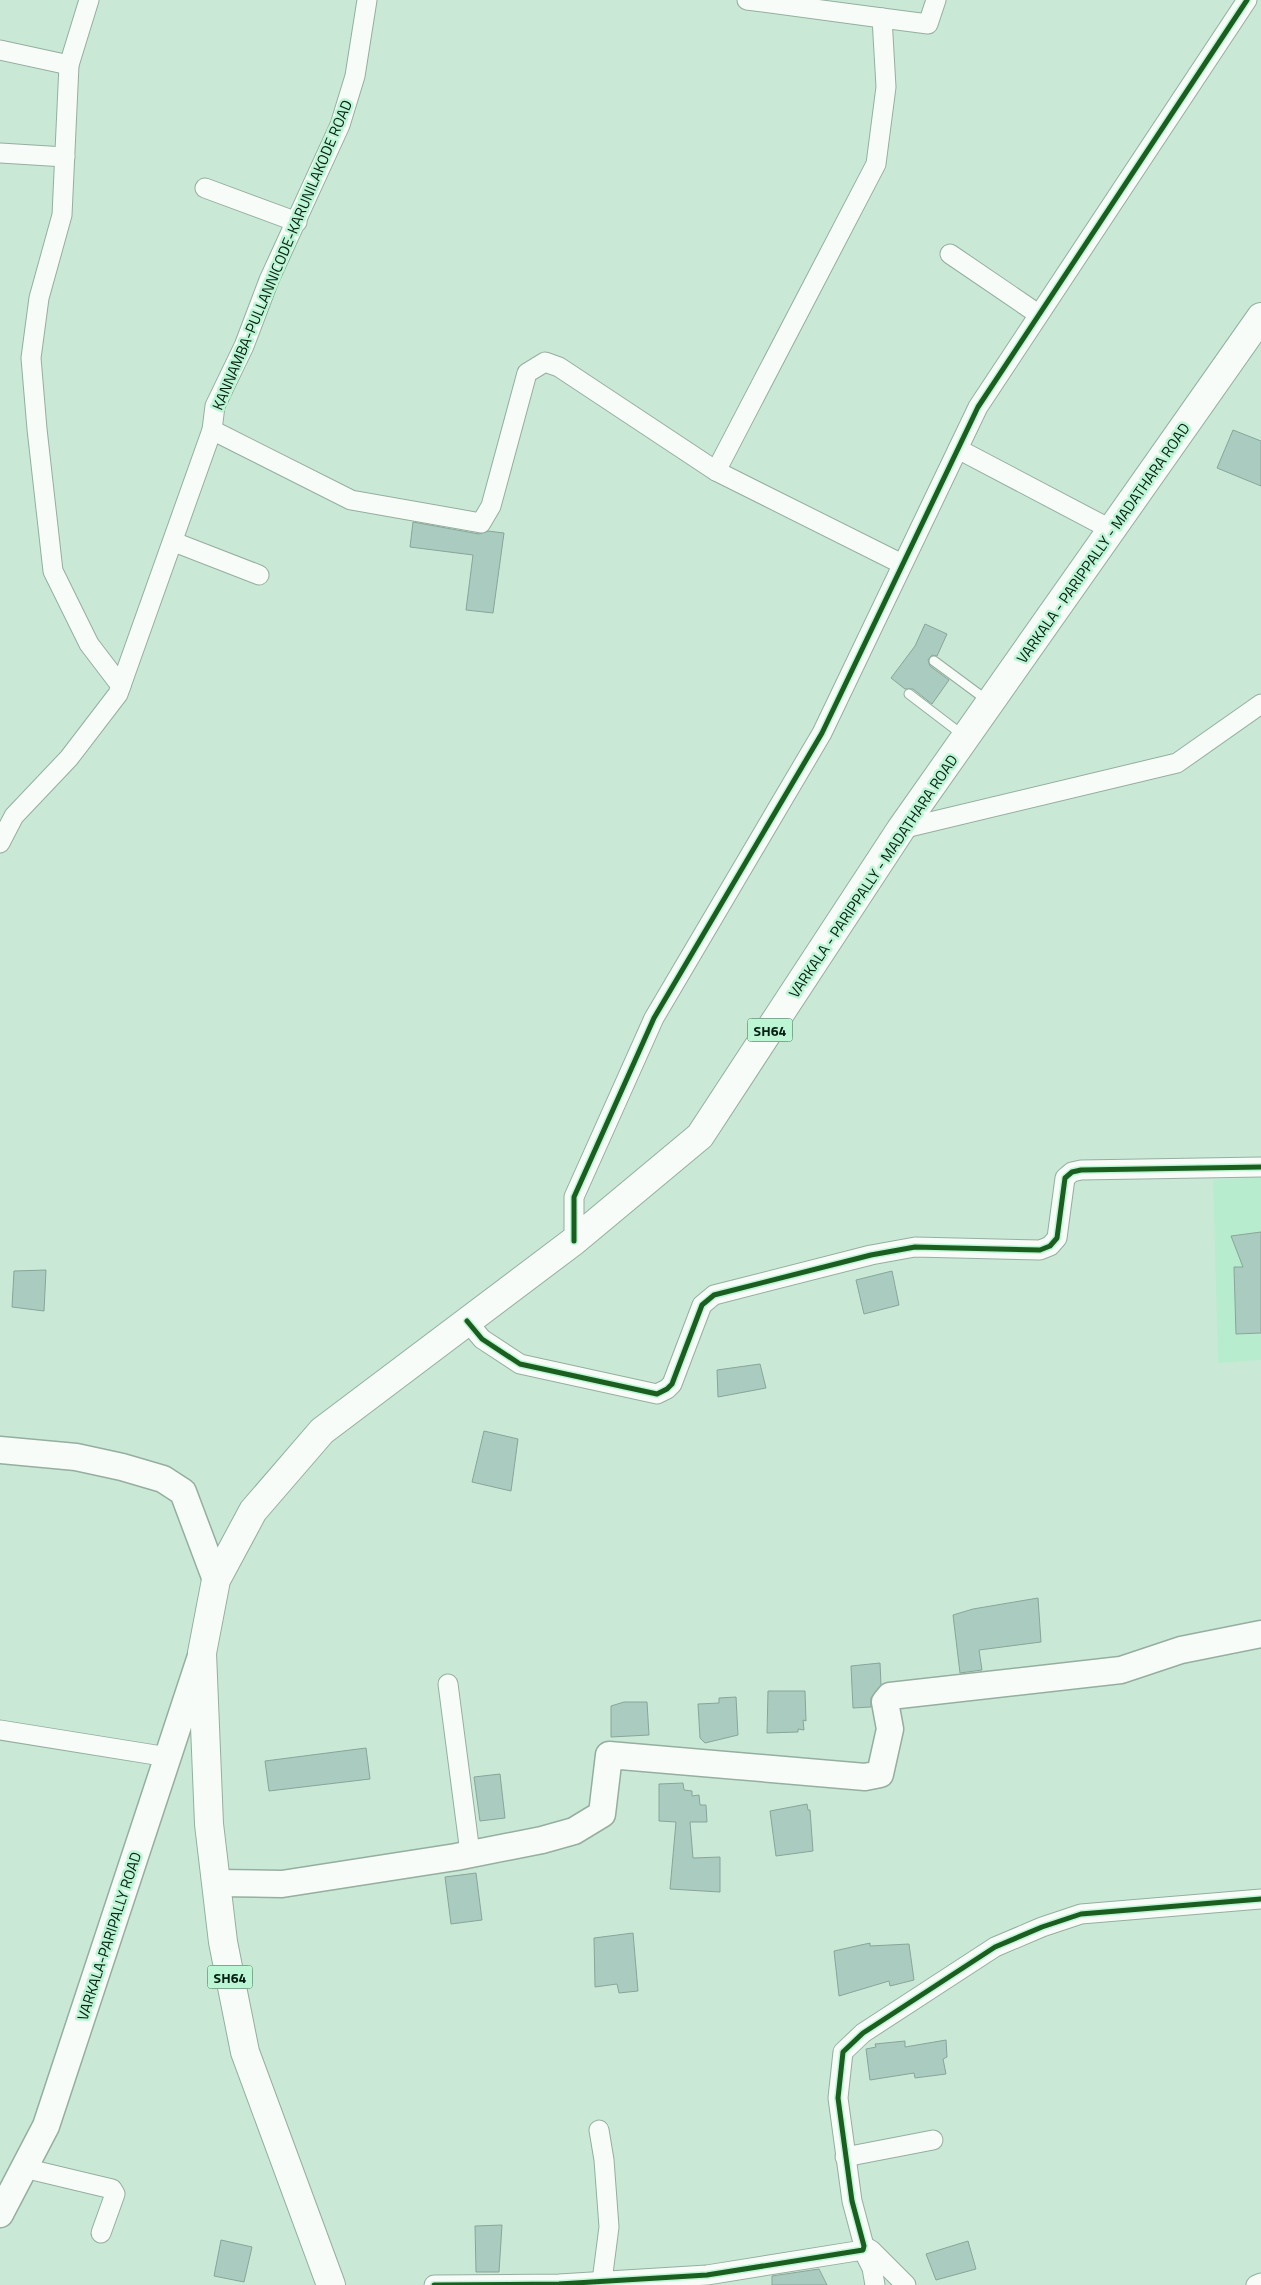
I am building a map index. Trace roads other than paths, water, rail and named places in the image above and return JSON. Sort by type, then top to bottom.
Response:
[{"type":"main road","name":"VARKALA - PARIPPALLY - MADATHARA ROAD","points":[[331,2285],[245,2052],[223,1942],[209,1824],[202,1653],[216,1580],[253,1511],[322,1431],[574,1241],[700,1136],[902,829],[1261,317]]},
{"type":"main road","points":[[0,1450],[76,1457],[122,1467],[164,1480],[183,1492],[216,1580]]},
{"type":"main road","points":[[216,1883],[282,1884],[542,1840],[574,1831],[602,1814],[609,1755],[864,1777],[880,1774],[890,1729],[885,1702],[890,1696],[1121,1670],[1181,1650],[1261,1634]]},
{"type":"main road","name":"VARKALA-PARIPALLY ROAD","points":[[0,2214],[46,2126],[202,1653]]},
{"type":"street","points":[[89,0],[69,65],[62,215],[39,298],[31,358],[53,571],[89,644],[121,686]]},
{"type":"street","name":"KANNAMBA-PULLANNICODE-KARUNILAKODE ROAD","points":[[0,843],[14,816],[69,758],[118,694],[174,542],[212,430],[215,406],[244,346],[269,280],[298,222],[340,125],[355,76],[367,0]]},
{"type":"street","points":[[747,0],[928,24],[936,0]]},
{"type":"street","points":[[574,1241],[574,1197],[654,1018],[822,733],[978,406],[1246,0]]},
{"type":"street","points":[[716,471],[876,164],[886,87],[882,18]]},
{"type":"street","points":[[0,50],[69,65]]},
{"type":"street","points":[[0,153],[65,157]]},
{"type":"street","points":[[205,188],[298,222]]},
{"type":"street","points":[[950,254],[1038,314]]},
{"type":"street","points":[[212,430],[351,500],[481,523],[491,506],[527,373],[544,362],[559,367],[716,471],[902,564]]},
{"type":"street","points":[[958,448],[1112,530]]},
{"type":"street","points":[[174,542],[259,575]]},
{"type":"street","points":[[902,829],[1177,763],[1261,704]]},
{"type":"street","points":[[467,1321],[482,1340],[520,1364],[657,1394],[672,1384],[702,1305],[714,1295],[871,1255],[915,1246],[1040,1250],[1050,1246],[1057,1238],[1065,1178],[1072,1172],[1080,1170],[1261,1167]]},
{"type":"street","points":[[448,1684],[470,1853]]},
{"type":"street","points":[[0,1730],[168,1757]]},
{"type":"street","points":[[875,2285],[872,2268],[864,2248],[852,2201],[845,2156],[838,2098],[843,2052],[863,2033],[995,1947],[1042,1926],[1081,1914],[1261,1899]]},
{"type":"street","points":[[599,2130],[604,2160],[609,2227],[602,2281]]},
{"type":"street","points":[[845,2156],[933,2140]]},
{"type":"street","points":[[24,2168],[112,2189],[115,2194],[101,2233]]},
{"type":"street","points":[[434,2285],[707,2280],[864,2248],[871,2250],[906,2285]]},
{"type":"street","points":[[1256,2285],[1261,2283]]},
{"type":"lane","points":[[934,661],[991,702]]},
{"type":"lane","points":[[909,694],[966,738]]}]
